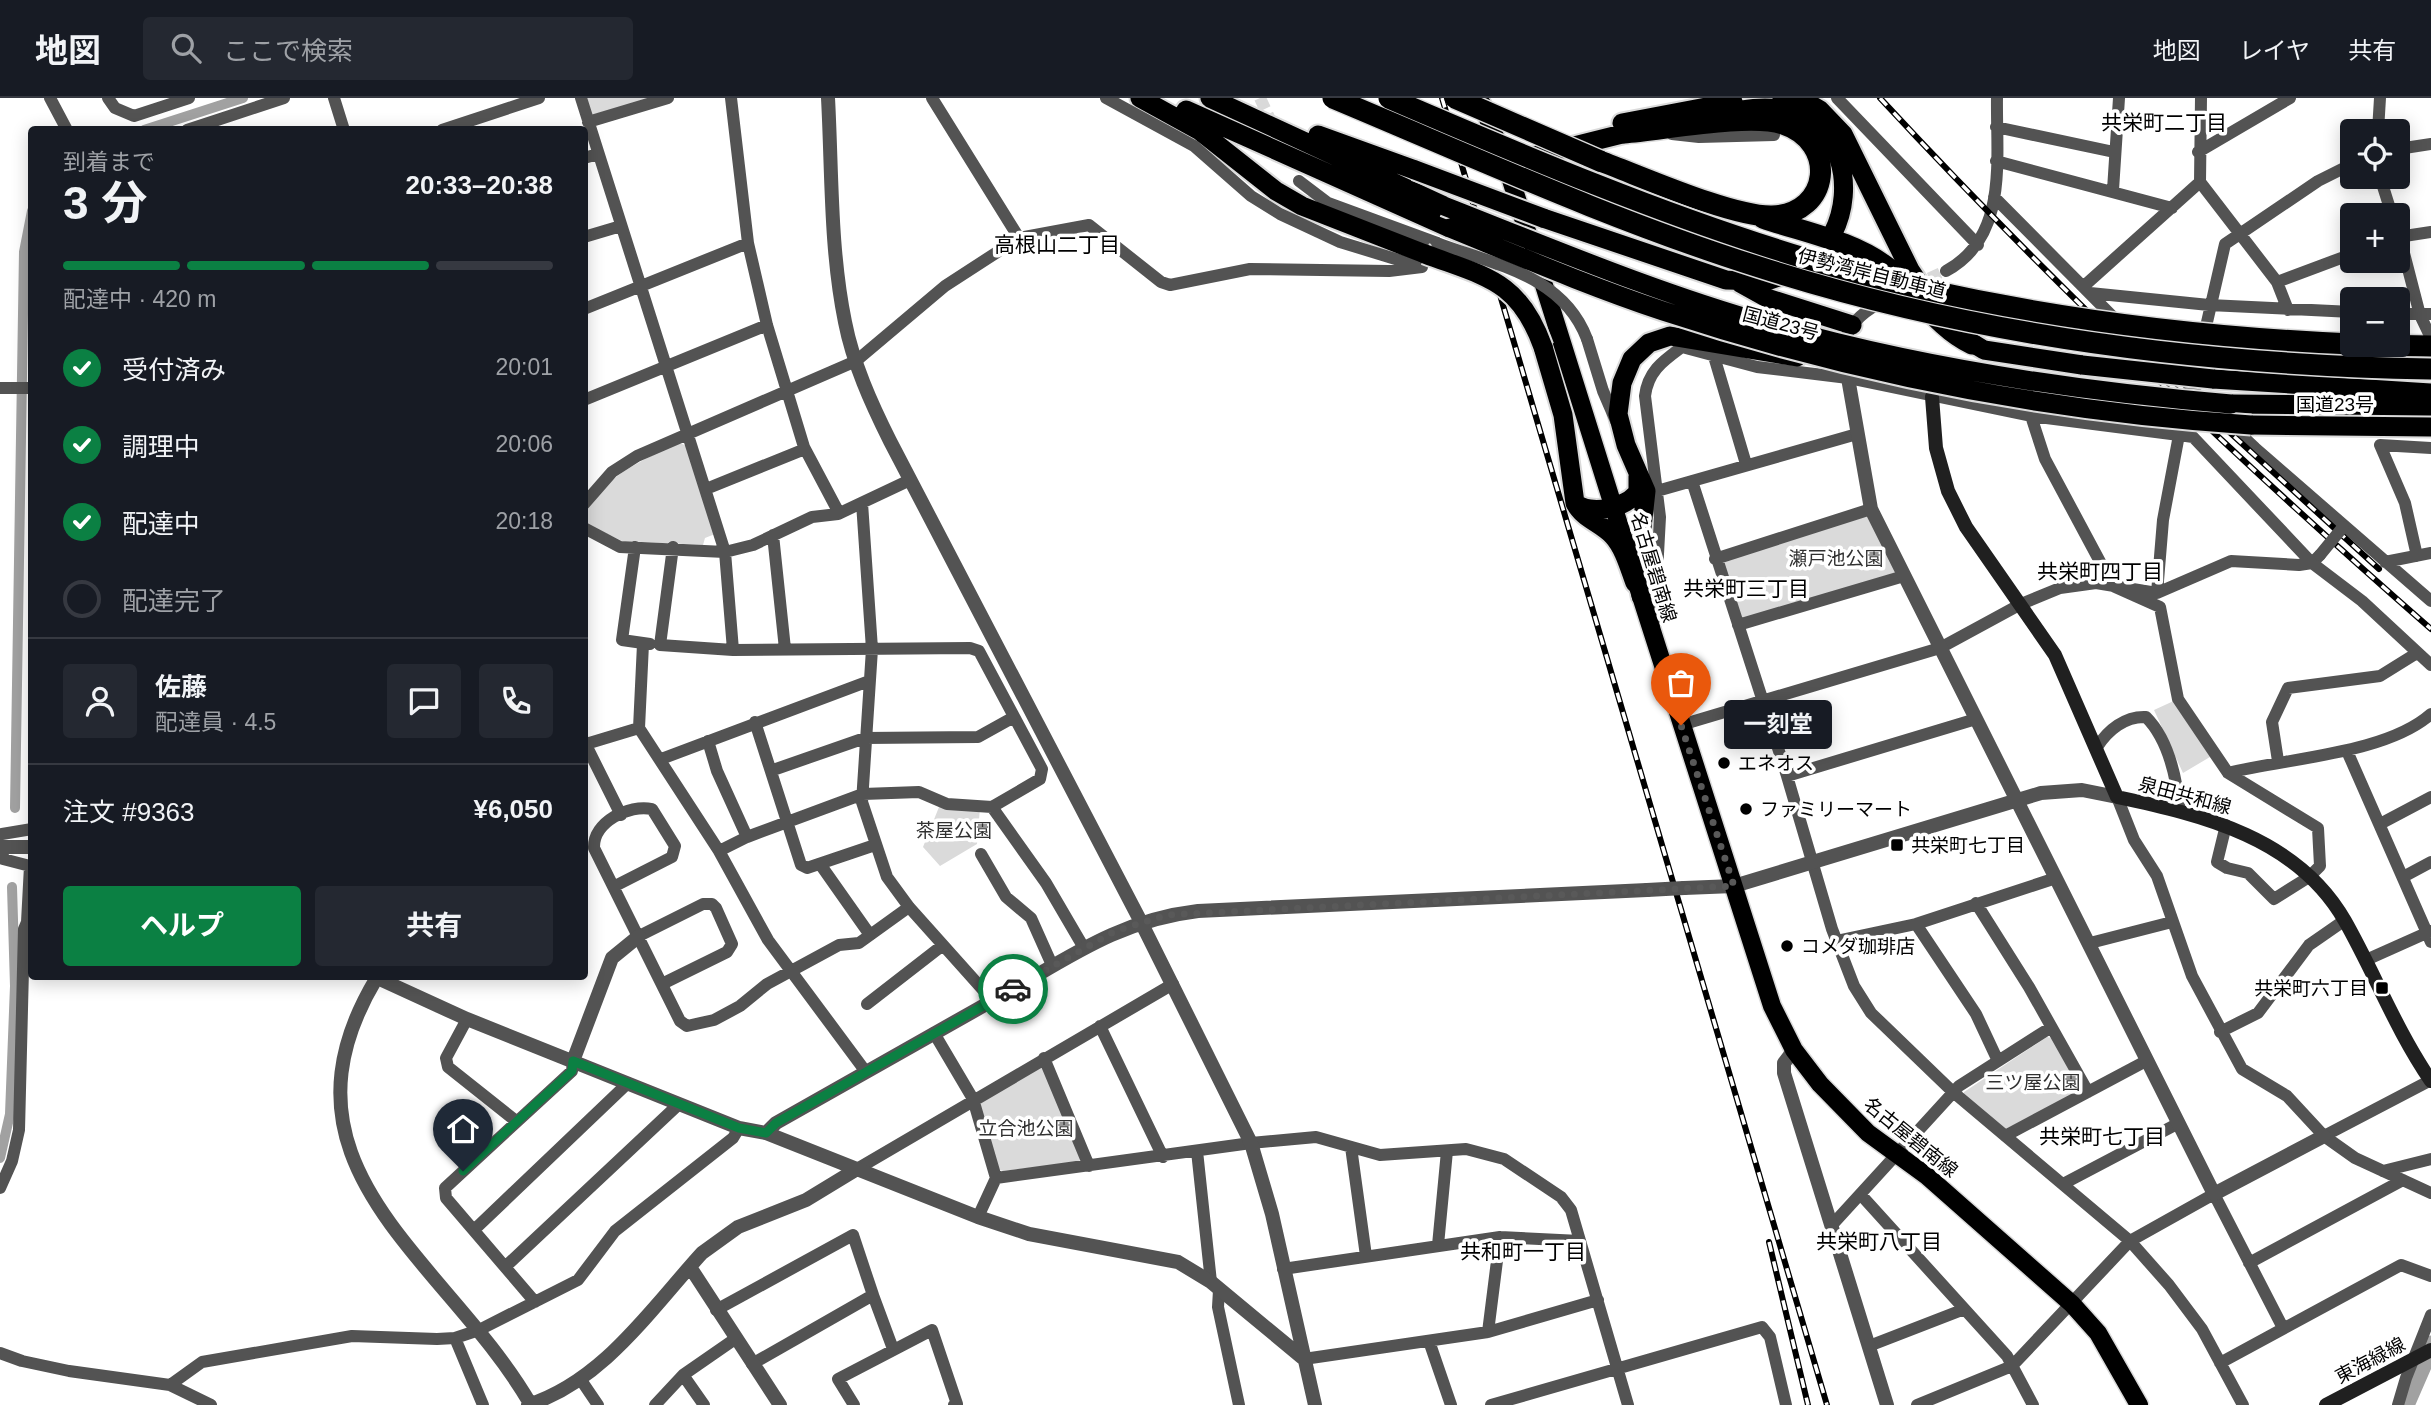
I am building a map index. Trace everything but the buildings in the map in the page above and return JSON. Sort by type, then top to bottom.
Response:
[{"type":"highway","points":[[1140,98],[1200,131],[1276,191],[1303,206],[1431,249],[1509,290],[1528,312],[1543,346],[1563,415],[1574,503],[1581,514],[1606,529],[1619,544],[1641,596]]},
{"type":"highway","name":"国道23号","points":[[1160,98],[1450,228],[1661,311],[1836,361],[1950,388],[2053,406],[2166,420],[2251,425],[2431,426]]},
{"type":"highway","points":[[1213,98],[1707,275],[1739,282],[1767,281],[1804,263]]},
{"type":"highway","name":"国道23号","points":[[1213,98],[1444,206],[1667,292],[1766,324],[1842,344],[2053,386],[2231,404],[2431,406]]},
{"type":"highway","points":[[1327,98],[1390,122]]},
{"type":"highway","name":"伊勢湾岸自動車道","points":[[1333,98],[1607,213],[1691,245],[1828,288],[1906,307],[2045,334],[2215,357],[2289,364],[2431,369]]},
{"type":"highway","name":"伊勢湾岸自動車道","points":[[1389,98],[1538,162],[1728,233],[1879,278],[2133,325],[2340,343]]},
{"type":"highway","points":[[1408,98],[1538,162]]},
{"type":"highway","points":[[1455,98],[1600,160],[1844,246],[1885,265],[1946,328],[1972,344],[1999,353],[2213,379],[2431,393]]},
{"type":"highway","points":[[1504,160],[1605,125],[1736,100],[1763,98]]},
{"type":"highway","points":[[1782,98],[1808,103],[1820,110],[1843,134],[1910,270],[1947,323],[1972,344]]},
{"type":"highway","points":[[1504,160],[1624,133],[1752,109],[1784,110],[1807,119],[1826,136],[1842,167],[1843,206],[1833,233]]},
{"type":"highway","points":[[1624,133],[1766,120],[1791,127],[1812,142],[1821,163],[1821,175],[1813,196],[1805,204],[1795,211],[1772,216],[1741,211]]},
{"type":"highway","points":[[1280,214],[1303,206]]},
{"type":"highway","points":[[1739,282],[1767,298],[1852,325]]},
{"type":"highway","points":[[1641,596],[1639,552],[1646,503],[1643,480],[1622,432],[1618,414],[1622,383],[1632,359],[1649,343],[1681,336],[1756,352],[1836,361]]},
{"type":"highway","points":[[2410,346],[2431,346]]},
{"type":"highway","points":[[1574,503],[1591,510],[1631,500],[1637,491],[1634,462]]},
{"type":"main road","name":"名古屋碧南線","points":[[1479,98],[1504,160],[1772,1006],[1794,1050],[1820,1084],[1868,1133],[1898,1153],[2072,1304],[2098,1333],[2139,1405]]},
{"type":"main road","name":"泉田共和線","points":[[1932,397],[1936,447],[1948,491],[1966,527],[2055,655],[2117,797],[2226,825],[2277,850],[2309,877],[2345,920],[2407,1047],[2431,1080]]},
{"type":"main road","name":"東海緑線","points":[[2326,1405],[2422,1355]]},
{"type":"street","points":[[50,98],[65,126]]},
{"type":"street","points":[[108,98],[115,108],[134,116],[189,98]]},
{"type":"street","points":[[199,126],[284,98]]},
{"type":"street","points":[[334,98],[343,126]]},
{"type":"street","points":[[454,126],[539,98]]},
{"type":"street","points":[[581,98],[725,552],[733,650]]},
{"type":"street","points":[[588,122],[668,98]]},
{"type":"street","points":[[731,98],[748,243],[767,325],[785,392],[805,449],[839,513]]},
{"type":"street","points":[[828,98],[839,271],[845,322],[872,405],[1173,984],[1251,1143],[1272,1214],[1315,1405]]},
{"type":"street","points":[[932,98],[1019,238]]},
{"type":"street","points":[[588,499],[611,472],[637,456],[856,361],[945,286],[1019,238],[1089,225],[1161,282],[1170,285],[1250,270],[1390,271],[1422,267],[1340,242],[1280,214],[1251,196],[1194,146],[1106,98]]},
{"type":"street","points":[[1837,98],[1978,245]]},
{"type":"street","points":[[1946,271],[1959,264],[1978,245],[1988,227],[1998,170],[1997,98]]},
{"type":"street","points":[[2113,190],[2119,98]]},
{"type":"street","points":[[2201,98],[2198,152],[2200,182],[2243,233],[2277,282],[2288,310]]},
{"type":"street","points":[[2379,119],[2380,98]]},
{"type":"street","points":[[2198,152],[2285,99]]},
{"type":"street","points":[[1996,127],[2114,152]]},
{"type":"street","points":[[1662,130],[1678,136],[1699,137],[1774,132]]},
{"type":"street","points":[[2410,147],[2431,144]]},
{"type":"street","points":[[588,158],[598,154]]},
{"type":"street","points":[[1996,161],[2113,190],[2172,208]]},
{"type":"street","points":[[2192,387],[2225,244],[2318,181],[2340,170]]},
{"type":"street","points":[[1299,181],[1328,202],[1431,249],[1546,285],[1571,307],[1587,339],[1603,391],[1622,432]]},
{"type":"street","points":[[2087,289],[2200,182]]},
{"type":"street","points":[[1276,191],[1280,214]]},
{"type":"street","points":[[1994,197],[2087,289],[2106,312],[2431,601]]},
{"type":"street","points":[[588,236],[621,226]]},
{"type":"street","points":[[2410,233],[2431,232]]},
{"type":"street","points":[[588,307],[748,243]]},
{"type":"street","points":[[2277,282],[2340,258]]},
{"type":"street","points":[[2410,270],[2431,338]]},
{"type":"street","points":[[2087,289],[2209,305],[2340,312]]},
{"type":"street","points":[[1891,296],[1866,310],[1852,325],[1843,351],[1871,509],[2090,943],[2177,1124],[2283,1328]]},
{"type":"street","points":[[588,398],[767,325]]},
{"type":"street","points":[[1653,636],[1660,538],[1645,396],[1647,382],[1653,370],[1682,346],[1757,367],[1848,378],[2031,416],[2193,437],[2316,559],[2431,665]]},
{"type":"street","points":[[1713,353],[1746,464]]},
{"type":"street","points":[[6,388],[28,388]]},
{"type":"street","points":[[2031,416],[2045,459],[2113,586],[2160,607],[2178,699],[2228,773],[2319,828],[2320,866],[2309,877],[2274,899],[2248,873],[2227,869],[2217,862],[2226,825]]},
{"type":"street","points":[[1657,491],[1857,434]]},
{"type":"street","points":[[2157,593],[2163,520],[2179,435]]},
{"type":"street","points":[[2417,556],[2405,503],[2380,445],[2431,448]]},
{"type":"street","points":[[706,489],[805,449]]},
{"type":"street","points":[[588,530],[620,547],[673,547],[725,552],[753,545],[812,517],[839,513],[910,480]]},
{"type":"street","points":[[1692,481],[1787,776],[1836,941],[1854,986],[1871,1013],[1952,1092],[2130,1241],[2202,1329],[2243,1405]]},
{"type":"street","points":[[862,503],[872,649],[864,738],[863,794],[875,845],[887,877],[909,907],[993,1001]]},
{"type":"street","points":[[1715,559],[1871,509]]},
{"type":"street","points":[[1681,725],[1940,648],[2021,604],[2060,587],[2096,583],[2157,593],[2231,561],[2280,565],[2316,559],[2344,526]]},
{"type":"street","points":[[772,535],[785,649]]},
{"type":"street","points":[[635,547],[622,636],[625,642],[733,650],[970,648],[979,651],[1042,769],[1040,779],[992,807],[947,804],[919,792],[863,794],[747,837],[719,851]]},
{"type":"street","points":[[660,645],[673,547]]},
{"type":"street","points":[[2385,562],[2431,552]]},
{"type":"street","points":[[1738,625],[1904,576]]},
{"type":"street","points":[[643,644],[639,728],[719,851],[768,940],[866,1072]]},
{"type":"street","points":[[2278,761],[2272,722],[2288,688],[2380,677],[2417,653]]},
{"type":"street","points":[[661,759],[869,681]]},
{"type":"street","points":[[2228,773],[2278,761],[2347,751],[2408,729],[2431,714]]},
{"type":"street","points":[[2097,747],[2107,732],[2135,716],[2146,717],[2157,727],[2177,783],[2180,812]]},
{"type":"street","points":[[772,770],[864,738],[978,737],[1014,717]]},
{"type":"street","points":[[1787,776],[1976,719]]},
{"type":"street","points":[[755,722],[801,865],[807,868],[875,845]]},
{"type":"street","points":[[588,741],[639,728]]},
{"type":"street","points":[[708,741],[717,771],[747,837]]},
{"type":"street","points":[[588,748],[621,815]]},
{"type":"street","points":[[2347,751],[2430,935],[2366,960]]},
{"type":"street","points":[[766,1133],[776,1123],[1052,965],[1141,922],[1198,911],[1734,886],[2017,801],[2057,791],[2082,790],[2117,797],[2134,839],[2157,876],[2192,976],[2242,1069],[2287,1096],[2325,1136],[2356,1157],[2431,1193]]},
{"type":"street","points":[[2380,824],[2431,797]]},
{"type":"street","points":[[615,886],[671,857],[675,846],[652,809],[640,806],[599,827],[594,835],[594,848],[680,1021],[687,1026],[714,1020],[740,1006],[766,984],[839,945],[859,943],[909,907]]},
{"type":"street","points":[[992,807],[1046,883],[1084,948]]},
{"type":"street","points":[[28,830],[2,834],[0,847],[3,859],[28,865]]},
{"type":"street","points":[[0,847],[28,847]]},
{"type":"street","points":[[981,854],[1006,897],[1031,918],[1052,965]]},
{"type":"street","points":[[2403,877],[2431,862]]},
{"type":"street","points":[[820,864],[870,934]]},
{"type":"street","points":[[1836,941],[1916,924],[2056,878]]},
{"type":"street","points":[[0,1188],[12,1161],[19,1129],[24,929],[28,903]]},
{"type":"street","points":[[1976,903],[2029,987],[2088,1092]]},
{"type":"street","points":[[535,1302],[446,1198],[445,1188],[572,1071],[573,1061],[612,958],[639,936],[703,904],[712,904],[732,944],[727,952],[662,984]]},
{"type":"street","points":[[2220,1032],[2258,1013],[2309,945],[2345,920]]},
{"type":"street","points":[[2090,943],[2172,922]]},
{"type":"street","points":[[1916,924],[1976,1014],[1998,1061]]},
{"type":"street","points":[[867,1004],[943,945]]},
{"type":"street","points":[[373,980],[344,1055],[338,1104],[343,1132],[363,1184],[380,1210],[509,1369],[529,1405],[565,1391],[596,1370],[720,1238],[823,1192],[973,1099],[1173,984]]},
{"type":"street","points":[[379,980],[467,1019],[739,1128],[766,1133],[978,1217],[1051,1240],[1178,1262],[1215,1286],[1304,1359],[1488,1332],[1598,1300]]},
{"type":"street","points":[[467,1019],[446,1059],[447,1067],[516,1121]]},
{"type":"street","points":[[1100,1026],[1163,1157]]},
{"type":"street","points":[[1832,1225],[1862,1196],[1952,1092],[2050,1028]]},
{"type":"street","points":[[934,1033],[973,1099],[996,1178],[978,1217]]},
{"type":"street","points":[[1794,1050],[1784,1063],[1784,1073],[1887,1405]]},
{"type":"street","points":[[1044,1058],[1089,1166]]},
{"type":"street","points":[[2004,1136],[2146,1060]]},
{"type":"street","points":[[1917,1405],[1945,1400],[2012,1366],[2056,1316],[2072,1304],[2130,1241],[2431,1080]]},
{"type":"street","points":[[475,1229],[628,1083]]},
{"type":"street","points":[[505,1266],[679,1104]]},
{"type":"street","points":[[2063,1184],[2177,1124]]},
{"type":"street","points":[[170,1385],[202,1362],[352,1336],[455,1338],[479,1330],[578,1280],[615,1231],[733,1138],[739,1128]]},
{"type":"street","points":[[996,1178],[1251,1143],[1316,1137],[1380,1155],[1466,1149],[1504,1159],[1561,1197],[1571,1210],[1628,1405]]},
{"type":"street","points":[[1351,1147],[1366,1256]]},
{"type":"street","points":[[1197,1151],[1218,1307],[1239,1405]]},
{"type":"street","points":[[1438,1245],[1447,1151]]},
{"type":"street","points":[[2383,1171],[2431,1159]]},
{"type":"street","points":[[2249,1263],[2403,1180]]},
{"type":"street","points":[[1862,1196],[1962,1310],[2007,1356],[2033,1405]]},
{"type":"street","points":[[716,1310],[853,1235],[893,1349]]},
{"type":"street","points":[[1283,1269],[1500,1237],[1580,1241]]},
{"type":"street","points":[[1488,1332],[1500,1237]]},
{"type":"street","points":[[2220,1363],[2401,1265],[2431,1276]]},
{"type":"street","points":[[690,1267],[780,1405]]},
{"type":"street","points":[[752,1364],[873,1295]]},
{"type":"street","points":[[1869,1346],[1962,1310]]},
{"type":"street","points":[[2398,1405],[2422,1355],[2431,1315]]},
{"type":"street","points":[[1490,1405],[1762,1327],[1769,1337],[1786,1405]]},
{"type":"street","points":[[854,1405],[838,1379],[932,1330],[957,1404],[954,1405]]},
{"type":"street","points":[[455,1338],[483,1405]]},
{"type":"street","points":[[655,1405],[683,1375],[735,1339]]},
{"type":"street","points":[[1429,1340],[1451,1405]]},
{"type":"street","points":[[0,1353],[22,1362],[69,1371],[170,1385],[211,1405]]},
{"type":"street","points":[[683,1375],[704,1405]]},
{"type":"street","points":[[581,1380],[598,1405]]},
{"type":"green space","points":[[586,98],[655,98],[591,115]]},
{"type":"green space","points":[[680,443],[689,447],[715,534],[705,538],[703,545],[622,541],[588,524],[588,509],[595,496],[621,473]]},
{"type":"green space","name":"瀬戸池公園","points":[[1871,509],[1904,576],[1738,625],[1715,559]]},
{"type":"green space","points":[[2178,699],[2215,754],[2183,773],[2154,710]]},
{"type":"green space","name":"茶屋公園","points":[[939,807],[980,808],[977,844],[940,866],[923,847]]},
{"type":"green space","name":"三ツ屋公園","points":[[2047,1037],[2052,1038],[2079,1086],[2078,1092],[2006,1129],[1964,1095],[1964,1092]]},
{"type":"green space","name":"立合池公園","points":[[1039,1067],[1043,1068],[1081,1158],[1079,1162],[1003,1171],[997,1169],[980,1107],[982,1100]]},
{"type":"waterway","points":[[156,126],[243,98]]},
{"type":"waterway","points":[[15,808],[24,252],[28,232]]},
{"type":"waterway","points":[[0,1158],[10,1114],[15,986],[12,887]]},
{"type":"waterway","points":[[2405,1405],[2431,1345]]},
{"type":"tunnel","points":[[1260,98],[1273,126]]},
{"type":"tunnel","points":[[1913,286],[1946,271]]},
{"type":"railway","points":[[1442,98],[1827,1405]]},
{"type":"railway","points":[[1880,98],[2012,237],[2149,371],[2288,502],[2431,629]]},
{"type":"railway","points":[[2131,342],[2379,569]]},
{"type":"railway","points":[[1769,1242],[1808,1405]]},
{"type":"way so far","points":[[1013,989],[1115,931],[1167,915],[1198,911],[1734,886],[1681,725]]},
{"type":"place","name":"一刻堂","points":[[1681,725]]},
{"type":"place","name":"エネオス","points":[[1724,763]]},
{"type":"place","name":"ファミリーマート","points":[[1746,809]]},
{"type":"place","name":"共栄町七丁目","points":[[1897,845]]},
{"type":"place","name":"コメダ珈琲店","points":[[1787,946]]},
{"type":"place","name":"共栄町六丁目","points":[[2382,988]]},
{"type":"district","name":"共栄町二丁目","points":[[2164,123]]},
{"type":"district","name":"高根山二丁目","points":[[1057,245]]},
{"type":"district","name":"共栄町四丁目","points":[[2100,572]]},
{"type":"district","name":"共栄町三丁目","points":[[1746,589]]},
{"type":"district","name":"共栄町七丁目","points":[[2102,1137]]},
{"type":"district","name":"共栄町八丁目","points":[[1879,1242]]},
{"type":"district","name":"共和町一丁目","points":[[1523,1252]]},
{"type":"route","points":[[463,1171],[572,1071],[573,1061],[739,1128],[766,1133],[776,1123],[1013,989]]}]
